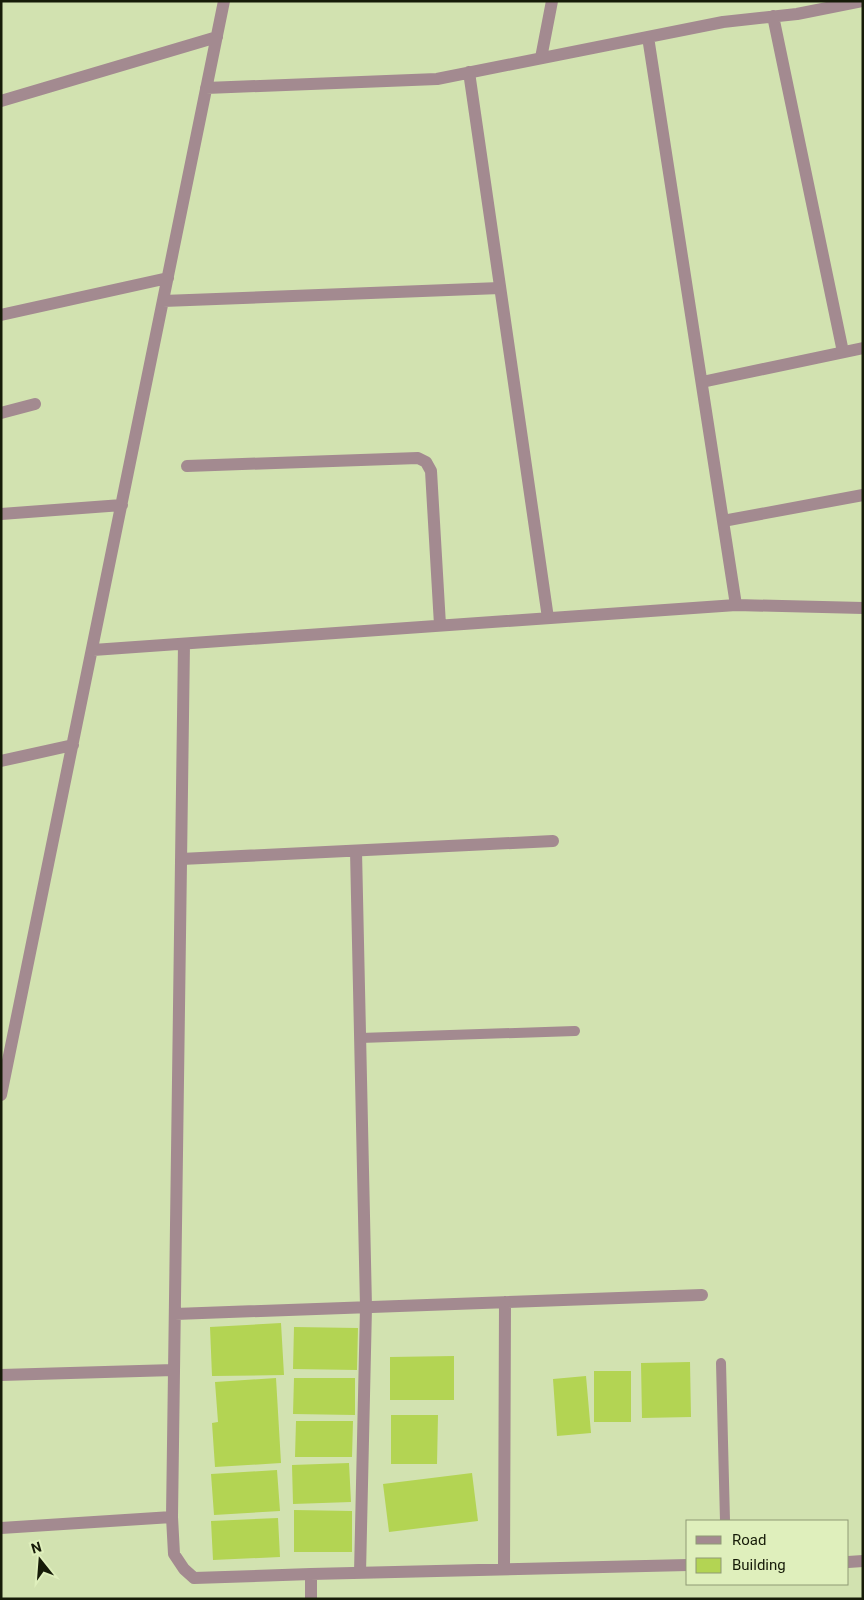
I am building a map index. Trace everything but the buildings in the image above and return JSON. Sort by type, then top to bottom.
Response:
[{"type":"street","points":[[1,1095],[224,1]]},
{"type":"street","points":[[541,58],[552,1]]},
{"type":"street","points":[[206,88],[437,79],[723,22],[798,14],[862,1]]},
{"type":"street","points":[[773,16],[843,352]]},
{"type":"street","points":[[1,101],[217,36]]},
{"type":"street","points":[[648,37],[736,605]]},
{"type":"street","points":[[469,72],[548,618]]},
{"type":"street","points":[[1,315],[168,278]]},
{"type":"street","points":[[163,301],[500,288]]},
{"type":"street","points":[[702,382],[863,348]]},
{"type":"street","points":[[1,413],[35,404]]},
{"type":"street","points":[[188,466],[418,458],[426,462],[431,471],[440,625]]},
{"type":"street","points":[[723,521],[863,495]]},
{"type":"street","points":[[1,514],[122,505]]},
{"type":"street","points":[[93,650],[736,605],[863,608]]},
{"type":"street","points":[[184,644],[172,1517],[174,1554],[184,1569],[194,1578],[686,1565]]},
{"type":"street","points":[[1,761],[73,745]]},
{"type":"street","points":[[181,859],[553,841]]},
{"type":"street","points":[[356,850],[366,1307],[360,1573]]},
{"type":"street","points":[[175,1314],[702,1295]]},
{"type":"street","points":[[504,1570],[505,1302]]},
{"type":"street","points":[[1,1374],[174,1370]]},
{"type":"street","points":[[1,1528],[172,1517]]},
{"type":"street","points":[[849,1562],[863,1561]]},
{"type":"street","points":[[311,1574],[311,1599]]},
{"type":"lane","points":[[360,1038],[576,1031]]},
{"type":"lane","points":[[721,1363],[725,1520]]}]
